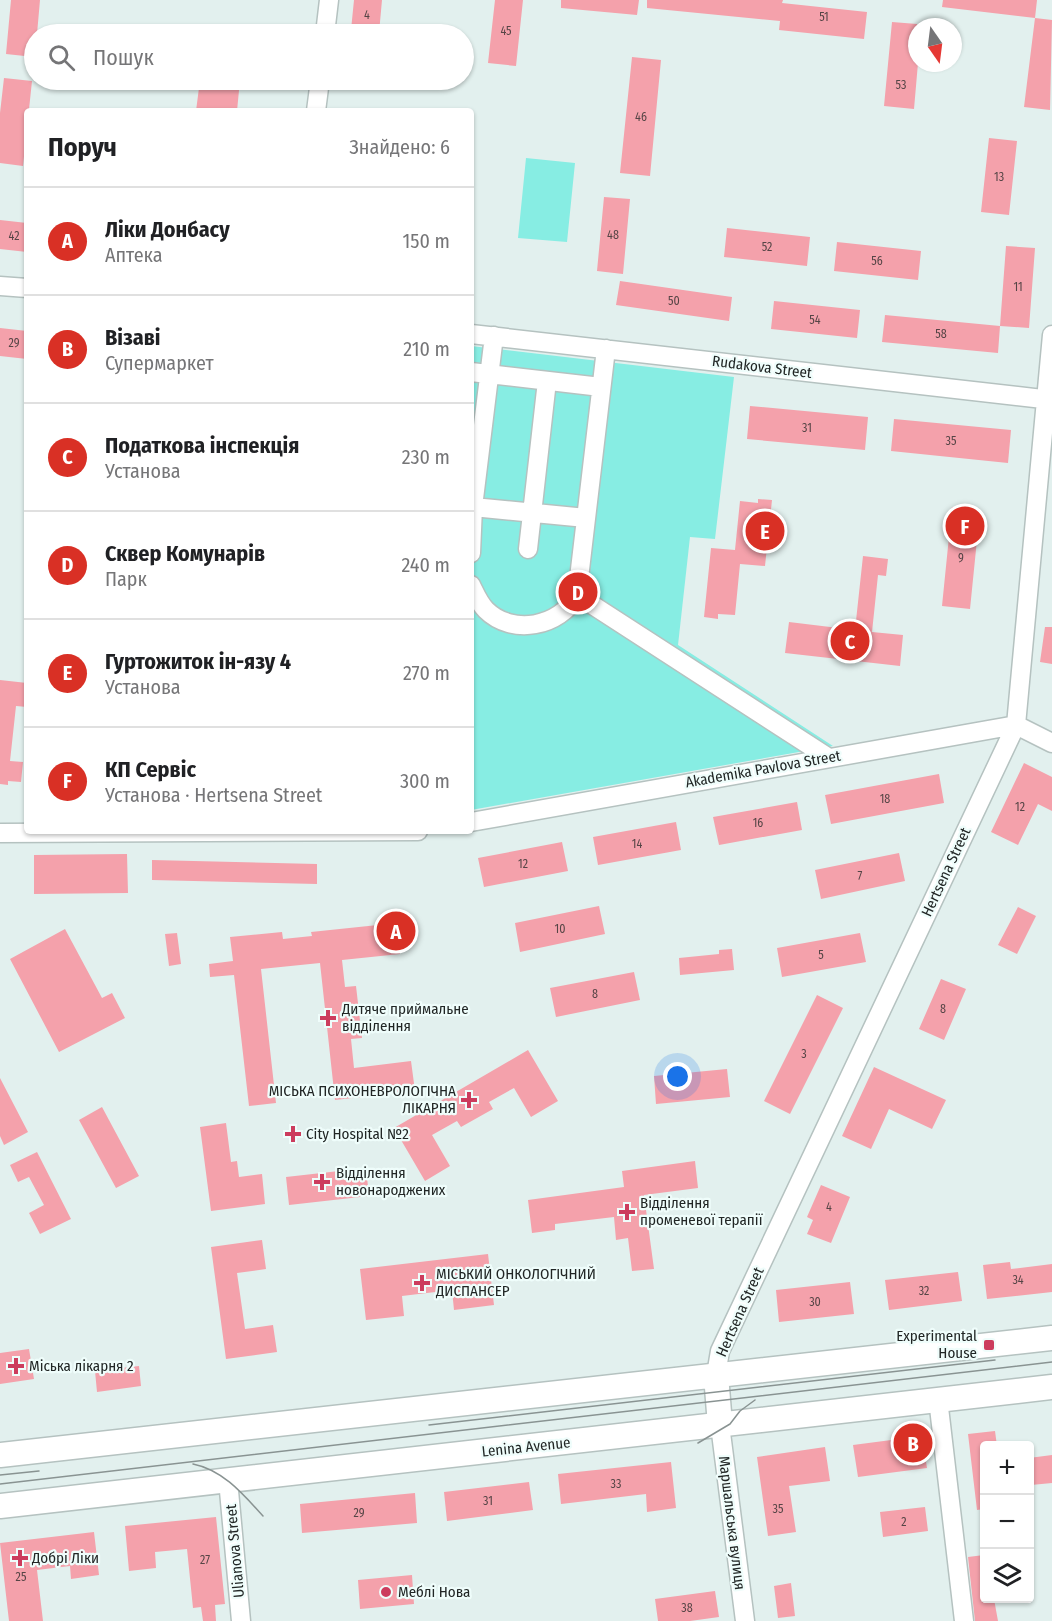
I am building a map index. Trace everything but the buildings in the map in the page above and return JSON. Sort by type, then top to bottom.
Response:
[{"type":"main road","points":[[0,1455],[1052,1338]]},
{"type":"main road","points":[[716,1375],[720,1425]]},
{"type":"main road","name":"Lenina Avenue","points":[[0,1506],[1052,1386]]},
{"type":"street","points":[[326,24],[329,0]]},
{"type":"street","points":[[316,108],[319,90]]},
{"type":"street","points":[[0,286],[24,288]]},
{"type":"street","name":"Rudakova Street","points":[[474,334],[1048,400]]},
{"type":"street","name":"Hertsena Street","points":[[716,1375],[720,1351],[1016,725],[1048,400],[1052,335]]},
{"type":"street","points":[[474,497],[494,336]]},
{"type":"street","points":[[474,590],[485,609],[512,624],[542,622],[558,616],[570,607],[577,596],[606,349]]},
{"type":"street","points":[[474,372],[602,387]]},
{"type":"street","points":[[528,549],[547,381]]},
{"type":"street","points":[[474,513],[531,513],[586,518]]},
{"type":"street","points":[[577,596],[829,758]]},
{"type":"street","points":[[1016,725],[1052,743]]},
{"type":"street","name":"Akademika Pavlova Street","points":[[474,821],[1016,725]]},
{"type":"street","points":[[0,833],[24,833]]},
{"type":"street","points":[[938,1399],[964,1621]]},
{"type":"street","name":"Маршальська вулиця","points":[[720,1425],[745,1621]]},
{"type":"street","name":"Ulianova Street","points":[[228,1480],[241,1621]]},
{"type":"shaded area","points":[[526,158],[575,163],[567,242],[518,238]]},
{"type":"shaded area","points":[[474,346],[734,377],[715,539],[690,537],[678,645],[833,746],[474,809]]},
{"type":"tram line","points":[[429,1425],[995,1360]]},
{"type":"tram line","points":[[0,1484],[1052,1362]]},
{"type":"tram line","points":[[698,1443],[730,1424],[740,1411],[755,1400]]},
{"type":"tram line","points":[[193,1464],[223,1477],[240,1491],[263,1516]]},
{"type":"tram line","points":[[0,1475],[39,1471]]},
{"type":"place","name":"КП Сервіс","points":[[965,526]]},
{"type":"place","name":"Гуртожиток ін-язу 4","points":[[765,531]]},
{"type":"place","name":"Сквер Комунарів","points":[[578,592]]},
{"type":"place","name":"Податкова інспекція","points":[[850,641]]},
{"type":"place","name":"Ліки Донбасу","points":[[396,931]]},
{"type":"place","name":"Дитяче приймальне відділення","points":[[328,1018]]},
{"type":"place","name":"МІСЬКА ПСИХОНЕВРОЛОГІЧНА ЛІКАРНЯ","points":[[469,1100]]},
{"type":"place","name":"City Hospital №2","points":[[293,1134]]},
{"type":"place","name":"Відділення новонароджених","points":[[322,1182]]},
{"type":"place","name":"Відділення променевої терапії","points":[[627,1212]]},
{"type":"place","name":"МІСЬКИЙ ОНКОЛОГІЧНИЙ ДИСПАНСЕР","points":[[422,1283]]},
{"type":"place","name":"Experimental House","points":[[989,1345]]},
{"type":"place","name":"Міська лікарня 2","points":[[16,1366]]},
{"type":"place","name":"Візаві","points":[[913,1443]]},
{"type":"place","name":"Добрі Ліки","points":[[20,1558]]},
{"type":"place","name":"Меблі Нова","points":[[386,1592]]}]
